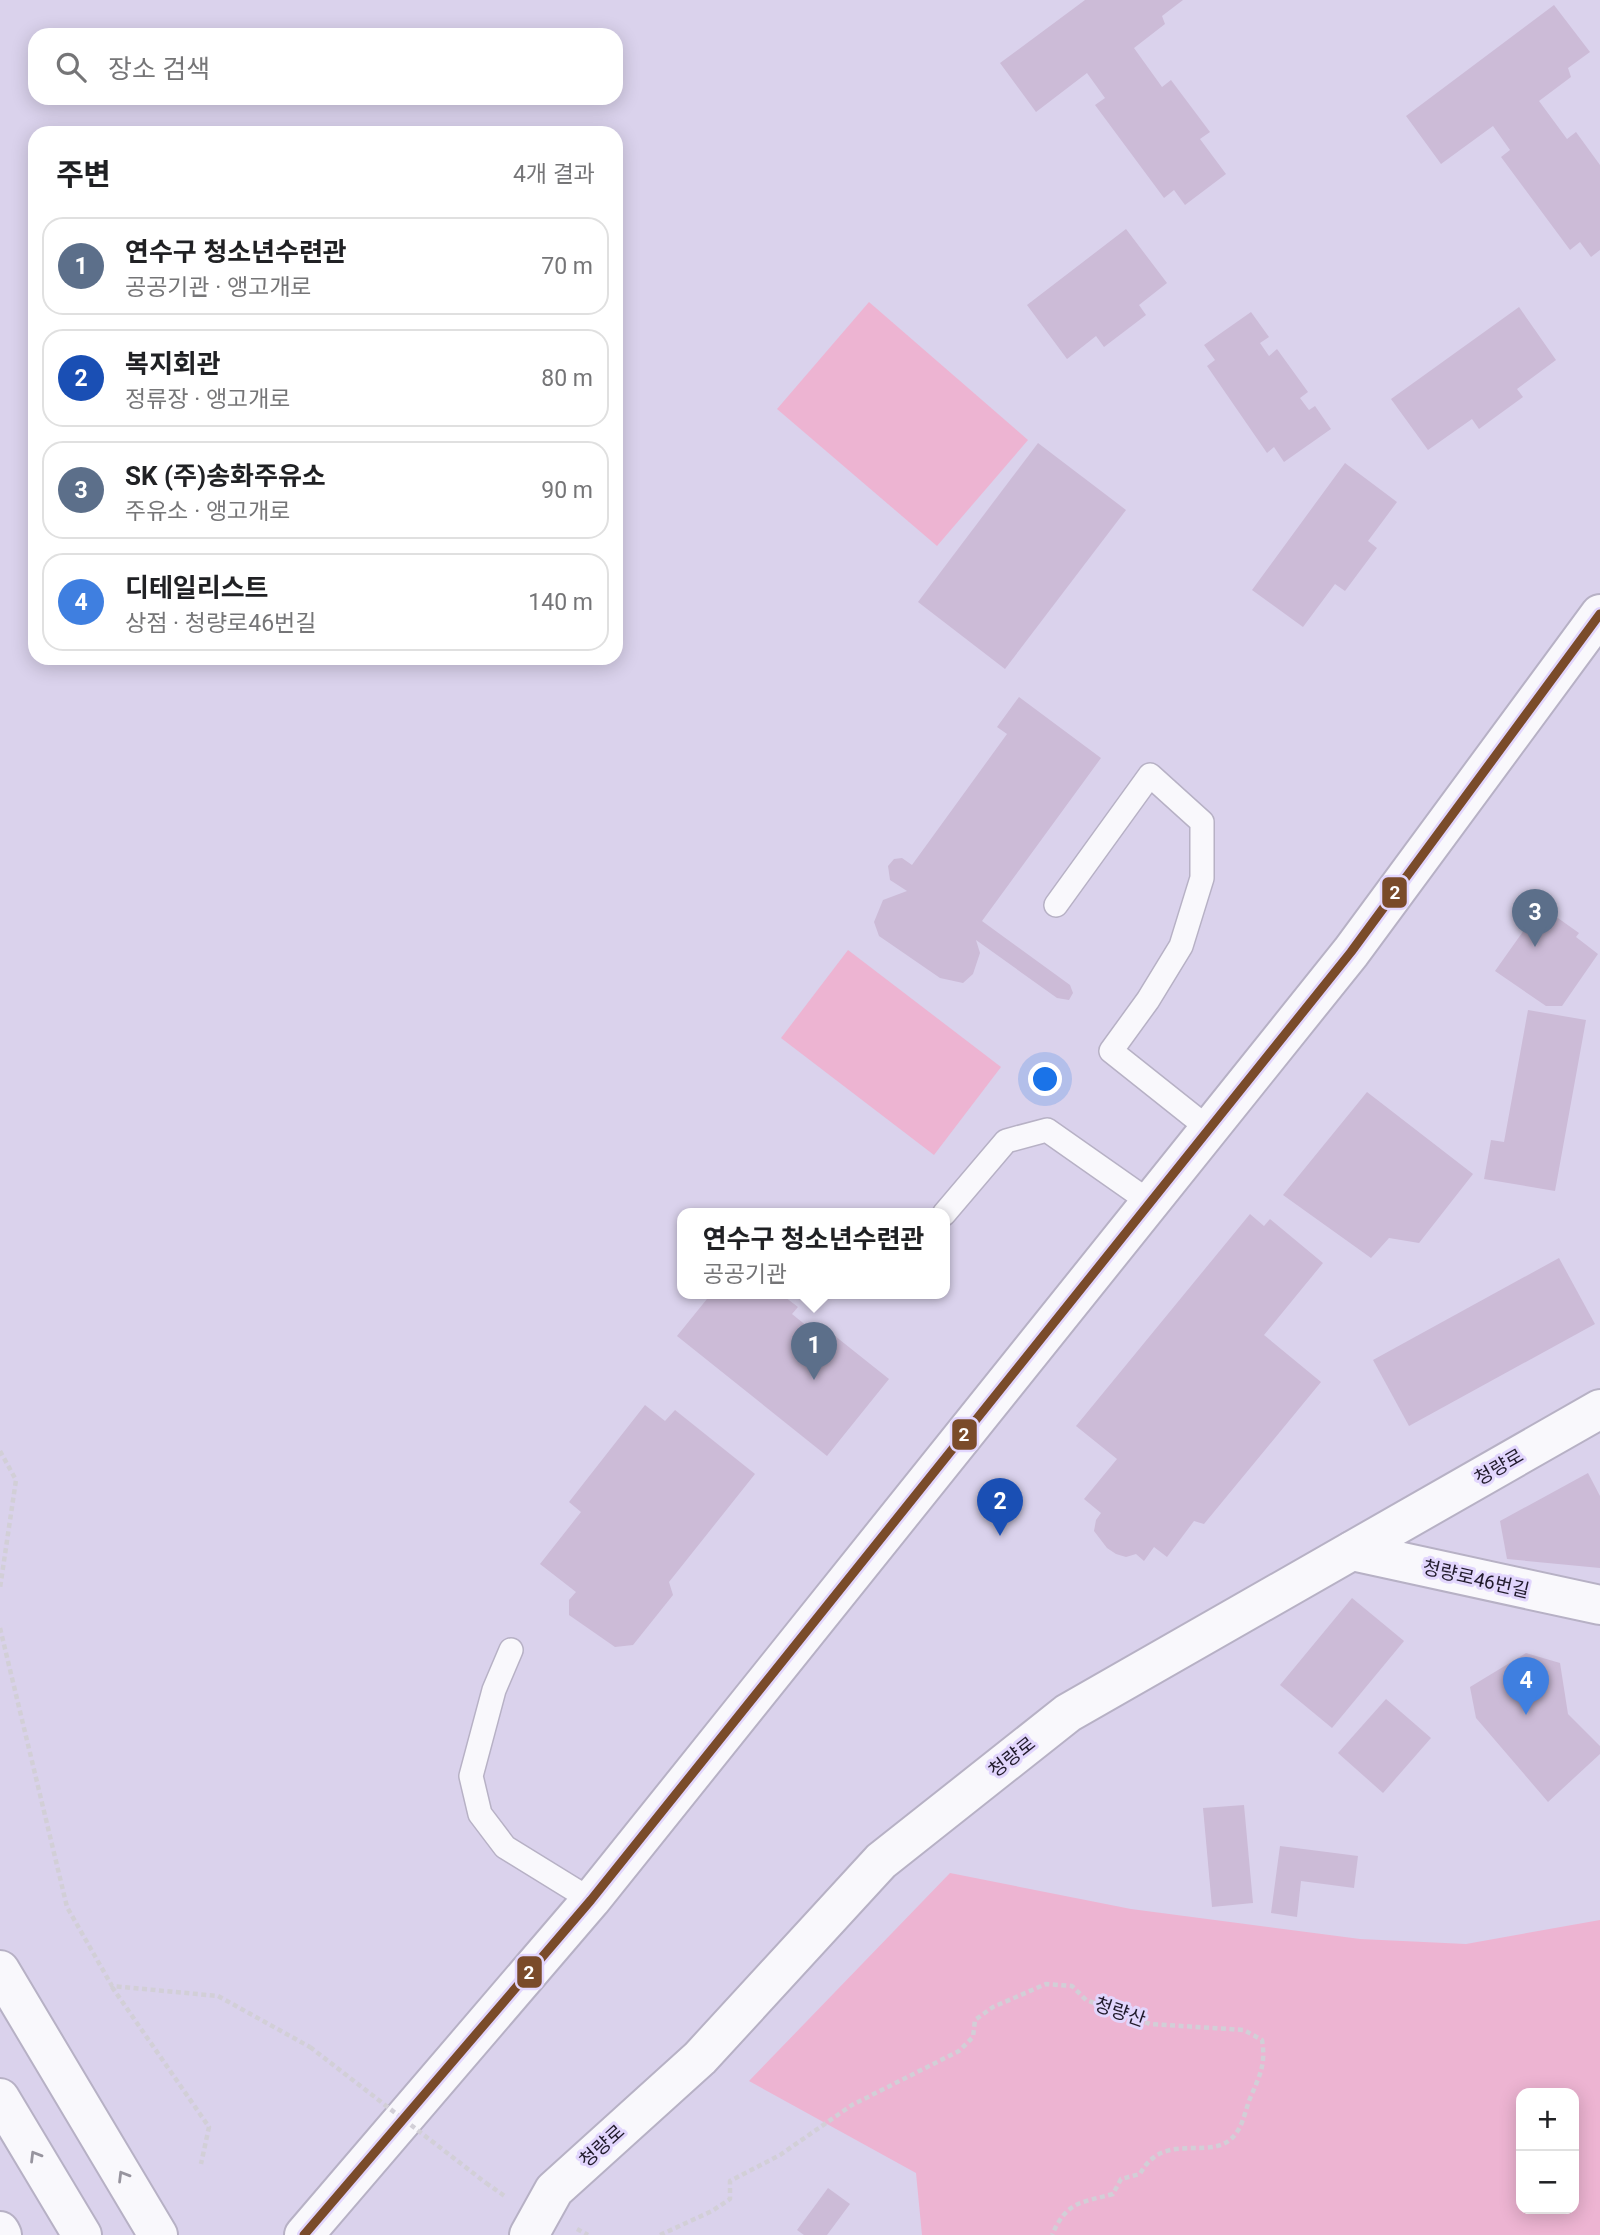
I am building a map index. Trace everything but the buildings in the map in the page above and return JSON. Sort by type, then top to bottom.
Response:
[{"type":"street","points":[[304,2235],[591,1900],[1151,1203],[1351,952],[1600,614]]},
{"type":"street","name":"청량로","points":[[529,2235],[554,2190],[700,2058],[880,1861],[1068,1713],[1600,1409]]},
{"type":"street","name":"청량로46번길","points":[[1352,1551],[1600,1605]]},
{"type":"street","points":[[0,1970],[158,2235]]},
{"type":"street","points":[[0,2098],[82,2235]]},
{"type":"lane","points":[[1056,905],[1150,775],[1202,822],[1202,878],[1181,946],[1148,1000],[1111,1051],[1209,1129]]},
{"type":"lane","points":[[949,1208],[1006,1141],[1047,1130],[1151,1203]]},
{"type":"lane","points":[[512,1650],[494,1690],[471,1776],[480,1814],[505,1847],[591,1900]]},
{"type":"path","points":[[0,1451],[16,1480],[0,1588]]},
{"type":"path","points":[[0,1628],[67,1907],[112,1986],[209,2127],[201,2164]]},
{"type":"path","name":"청량산","points":[[660,2235],[712,2211],[730,2199],[730,2181],[780,2155],[836,2114],[902,2077],[959,2051],[972,2037],[975,2020],[993,2007],[1046,1984],[1072,1986],[1086,2000],[1150,2024],[1244,2030],[1262,2040],[1265,2056],[1262,2076],[1237,2132],[1223,2144],[1169,2150],[1148,2159],[1140,2174],[1121,2179],[1113,2194],[1076,2203],[1060,2217],[1052,2235]]},
{"type":"path","points":[[112,1986],[218,1996],[310,2047],[486,2183]]},
{"type":"shaded area","points":[[869,302],[1028,440],[937,546],[777,409]]},
{"type":"shaded area","points":[[848,950],[1001,1067],[934,1155],[781,1038]]},
{"type":"shaded area","points":[[950,1873],[1131,1909],[1360,1939],[1466,1944],[1600,1920],[1600,2235],[922,2235],[916,2173],[749,2081]]},
{"type":"transit line","name":"2","points":[[304,2235],[591,1900],[1351,952],[1600,614]]},
{"type":"place","name":"SK (주)송화주유소","points":[[1535,947]]},
{"type":"place","name":"연수구 청소년수련관","points":[[814,1380]]},
{"type":"place","name":"복지회관","points":[[1000,1536]]},
{"type":"place","name":"디테일리스트","points":[[1526,1715]]}]
